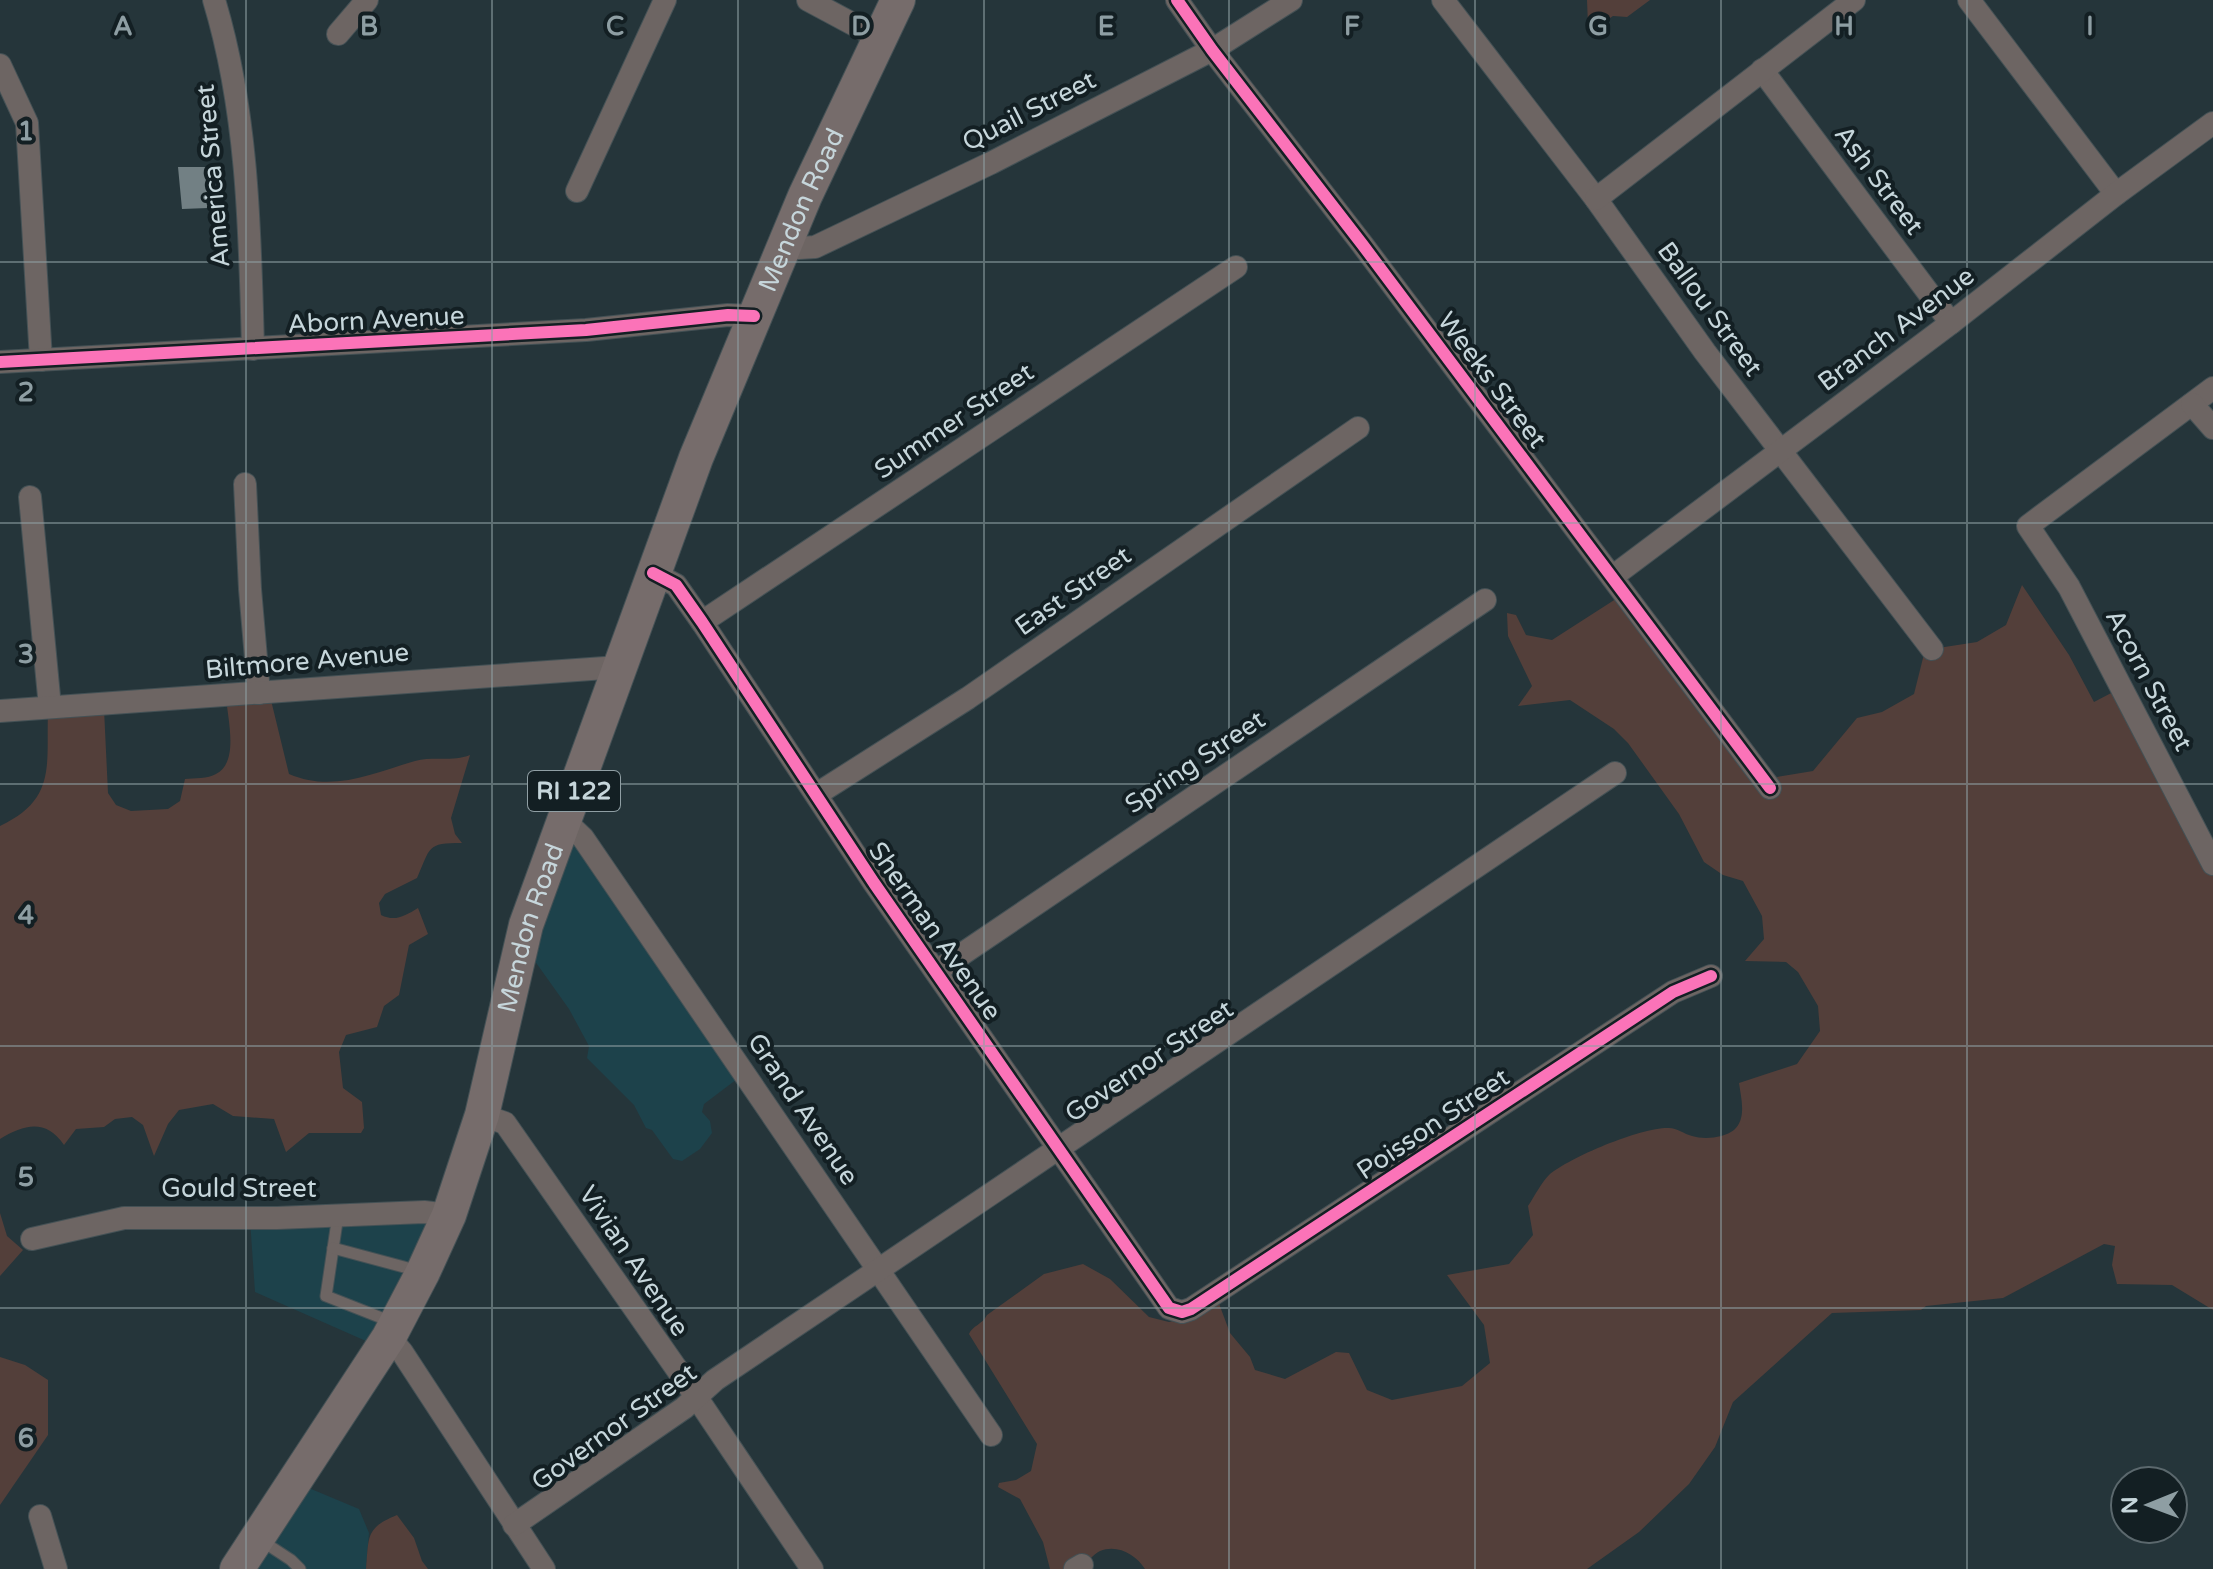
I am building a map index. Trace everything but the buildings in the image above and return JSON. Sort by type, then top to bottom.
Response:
[{"type":"main road","name":"Mendon Road","points":[[237,1569],[392,1330],[449,1215],[482,1115],[526,925],[653,573],[754,316],[898,0]]},
{"type":"street","name":"America Street","points":[[214,0],[241,125],[253,349]]},
{"type":"street","points":[[338,34],[367,0]]},
{"type":"street","points":[[577,191],[665,0]]},
{"type":"street","points":[[808,0],[879,38]]},
{"type":"street","name":"Weeks Street","points":[[1177,0],[1770,788]]},
{"type":"street","name":"Quail Street","points":[[783,249],[815,247],[991,163],[1212,50],[1291,0]]},
{"type":"street","name":"Ballou Street","points":[[1443,0],[1596,199],[1705,352],[1932,649]]},
{"type":"street","points":[[1596,199],[1854,0]]},
{"type":"street","points":[[1969,0],[2116,194]]},
{"type":"street","points":[[0,65],[27,123],[41,360]]},
{"type":"street","name":"Ash Street","points":[[1762,70],[1951,323]]},
{"type":"street","name":"Branch Avenue","points":[[1612,577],[1951,323],[2116,194],[2210,132]]},
{"type":"street","name":"Summer Street","points":[[702,622],[1236,267]]},
{"type":"street","name":"Aborn Avenue","points":[[0,362],[586,330],[728,315],[754,316]]},
{"type":"street","points":[[2213,388],[2192,404],[2213,428]]},
{"type":"street","name":"Acorn Street","points":[[2192,404],[2028,526],[2069,587],[2213,864]]},
{"type":"street","name":"East Street","points":[[817,794],[968,698],[1358,428]]},
{"type":"street","points":[[245,484],[259,693]]},
{"type":"street","points":[[30,497],[50,707]]},
{"type":"street","name":"Sherman Avenue","points":[[653,573],[676,585],[874,883],[1057,1150],[1159,1296],[1169,1308],[1182,1312]]},
{"type":"street","name":"Spring Street","points":[[937,971],[1485,600]]},
{"type":"street","name":"Biltmore Avenue","points":[[0,711],[619,667]]},
{"type":"street","name":"Governor Street","points":[[514,1525],[697,1398],[715,1380],[1615,773]]},
{"type":"street","name":"Grand Avenue","points":[[564,820],[583,838],[991,1435]]},
{"type":"street","name":"Poisson Street","points":[[1182,1312],[1307,1234],[1673,992],[1711,976]]},
{"type":"street","name":"Vivian Avenue","points":[[482,1115],[505,1123],[812,1569]]},
{"type":"street","name":"Gould Street","points":[[32,1239],[124,1218],[424,1212],[449,1215]]},
{"type":"street","points":[[392,1330],[402,1352],[544,1569]]},
{"type":"street","points":[[40,1516],[56,1569]]},
{"type":"lane","points":[[338,1215],[326,1296],[392,1330]]},
{"type":"lane","points":[[333,1248],[423,1272]]},
{"type":"lane","points":[[259,1538],[300,1569]]},
{"type":"shaded area","points":[[1587,0],[1650,0],[1627,17],[1613,16],[1598,26],[1588,25]]},
{"type":"shaded area","points":[[2022,585],[2069,655],[2094,702],[2115,691],[2201,835],[2213,838],[2213,1310],[2172,1285],[2117,1284],[2112,1265],[2115,1246],[2104,1244],[2003,1298],[1926,1306],[1921,1310],[1832,1313],[1733,1402],[1715,1447],[1689,1484],[1639,1532],[1587,1569],[1145,1569],[1132,1555],[1107,1549],[1097,1552],[1081,1569],[1050,1569],[1043,1542],[1020,1499],[998,1487],[999,1483],[1016,1480],[1031,1471],[1037,1444],[969,1334],[987,1315],[1044,1274],[1083,1264],[1110,1279],[1149,1317],[1169,1322],[1189,1317],[1218,1301],[1230,1333],[1250,1357],[1255,1370],[1285,1379],[1336,1352],[1349,1353],[1367,1390],[1392,1400],[1462,1386],[1490,1363],[1484,1325],[1447,1275],[1509,1264],[1533,1235],[1528,1206],[1540,1186],[1549,1175],[1573,1160],[1607,1144],[1657,1129],[1672,1128],[1708,1138],[1734,1130],[1742,1114],[1739,1083],[1797,1064],[1820,1031],[1818,1006],[1798,972],[1786,962],[1745,961],[1764,939],[1762,916],[1743,881],[1723,875],[1704,862],[1679,814],[1628,743],[1614,729],[1570,700],[1518,706],[1532,686],[1508,636],[1507,613],[1516,615],[1526,635],[1552,640],[1622,595],[1759,780],[1813,771],[1857,718],[1882,712],[1914,694],[1925,650],[1977,642],[2006,625]]},
{"type":"shaded area","points":[[269,692],[289,774],[321,782],[337,781],[422,760],[470,755],[451,818],[455,834],[462,843],[442,844],[431,849],[417,878],[385,894],[379,903],[381,915],[391,918],[404,916],[418,908],[428,934],[409,945],[399,995],[384,1006],[377,1027],[346,1035],[339,1052],[343,1088],[362,1102],[364,1128],[361,1133],[309,1133],[286,1152],[274,1119],[233,1116],[213,1104],[179,1110],[168,1124],[154,1156],[143,1125],[132,1117],[115,1119],[104,1127],[76,1129],[64,1145],[50,1131],[35,1127],[26,1127],[0,1139],[0,826],[18,816],[40,792],[47,764],[48,711],[104,709],[108,793],[116,805],[131,811],[168,809],[180,801],[185,779],[213,776],[228,760],[230,738],[226,696]]},
{"type":"shaded area","points":[[570,827],[749,1070],[704,1104],[702,1112],[710,1121],[712,1133],[700,1149],[682,1161],[673,1159],[652,1130],[646,1128],[634,1105],[587,1058],[589,1046],[569,1009],[527,950]]},
{"type":"shaded area","points":[[0,1213],[7,1236],[23,1250],[0,1276]]},
{"type":"shaded area","points":[[451,1214],[384,1349],[255,1292],[250,1220]]},
{"type":"shaded area","points":[[0,1357],[25,1365],[48,1380],[48,1435],[0,1505]]},
{"type":"shaded area","points":[[304,1486],[359,1509],[369,1533],[366,1569],[244,1569]]},
{"type":"shaded area","points":[[397,1515],[414,1538],[428,1569],[366,1569],[374,1529]]},
{"type":"cycle path","points":[[1177,0],[1770,788]]},
{"type":"cycle path","points":[[0,362],[586,330],[728,315],[754,316]]},
{"type":"cycle path","points":[[653,573],[676,585],[702,622],[874,883],[1169,1308],[1182,1312],[1191,1309],[1673,992],[1711,976]]}]
